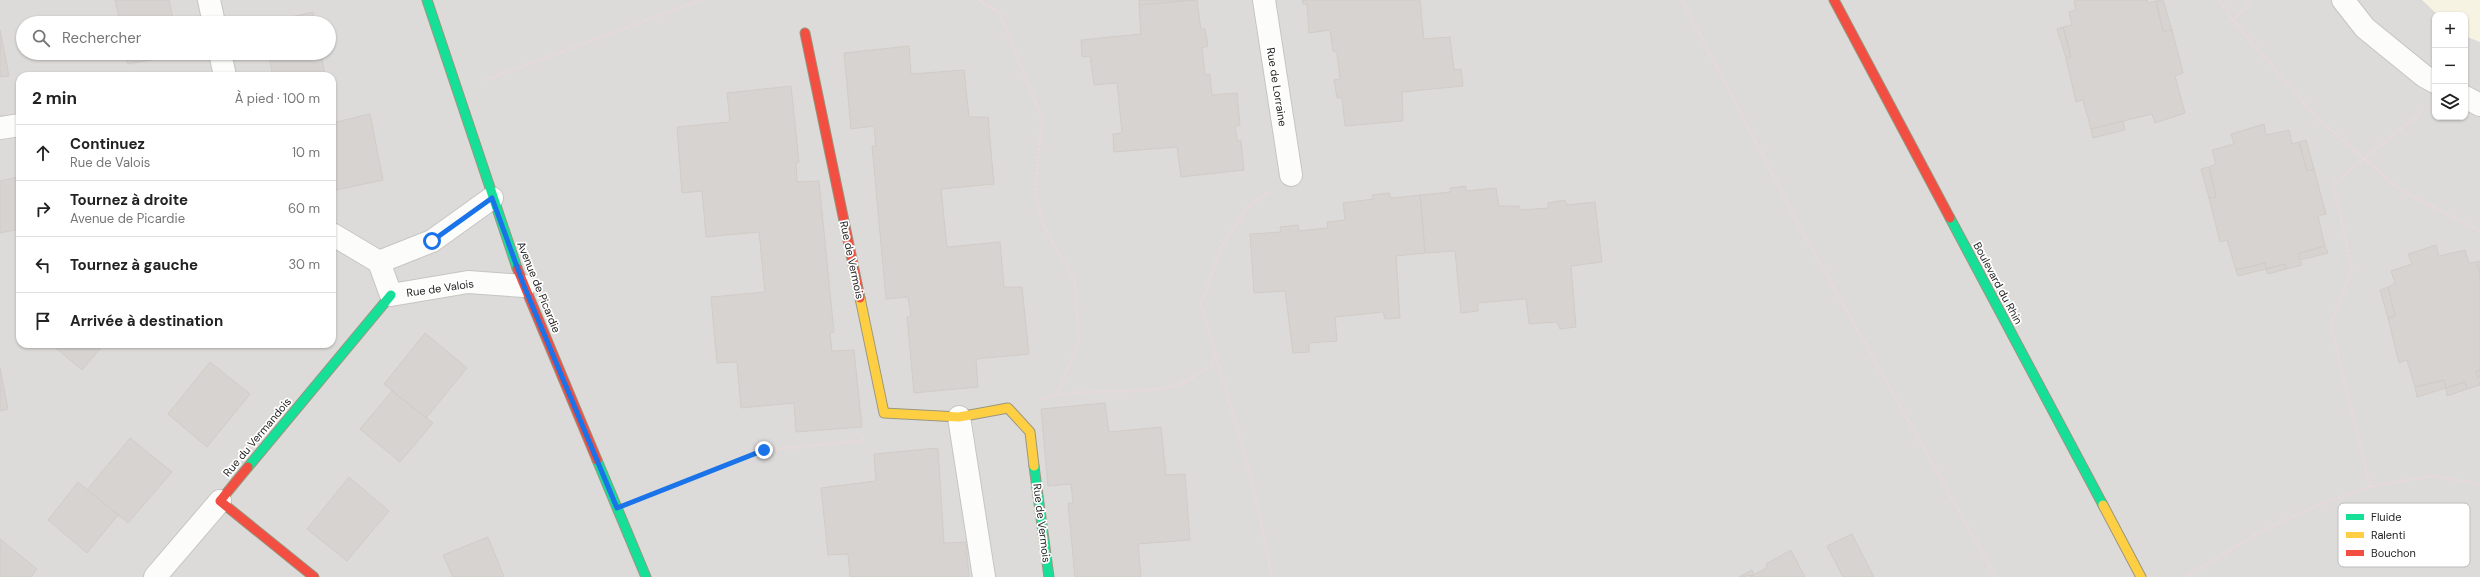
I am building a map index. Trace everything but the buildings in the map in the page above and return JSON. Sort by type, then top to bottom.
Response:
[{"type":"street","points":[[209,0],[212,16]]},
{"type":"street","name":"Avenue de Picardie","points":[[427,0],[492,198],[524,286],[646,577]]},
{"type":"street","name":"Rue de Lorraine","points":[[1264,0],[1291,175]]},
{"type":"street","name":"Boulevard du Rhin","points":[[1834,0],[2141,577]]},
{"type":"street","points":[[2343,0],[2365,28],[2424,76],[2432,80]]},
{"type":"street","name":"Rue de Vermois","points":[[806,33],[884,413]]},
{"type":"street","points":[[221,60],[223,72]]},
{"type":"street","points":[[2468,99],[2480,105]]},
{"type":"street","points":[[0,128],[16,126]]},
{"type":"street","points":[[336,236],[379,262],[432,241],[492,198]]},
{"type":"street","name":"Rue de Valois","points":[[379,262],[391,295],[468,282],[524,286]]},
{"type":"street","name":"Rue du Vermandois","points":[[220,501],[391,295]]},
{"type":"street","points":[[884,413],[959,418],[1008,408]]},
{"type":"street","name":"Rue de Vermois","points":[[1008,408],[1030,432],[1049,577]]},
{"type":"street","points":[[959,418],[984,577]]},
{"type":"street","points":[[155,577],[220,501],[314,577]]},
{"type":"path","points":[[456,91],[701,0]]},
{"type":"path","points":[[979,0],[999,12],[1042,118],[1035,189],[1044,227],[1075,281],[1079,342],[1057,394]]},
{"type":"path","points":[[1682,0],[1802,231],[1996,577]]},
{"type":"path","points":[[2219,0],[2233,21],[2320,121],[2402,191],[2480,231]]},
{"type":"path","points":[[2233,21],[2251,0]]},
{"type":"path","points":[[2370,487],[2331,325],[2352,268],[2333,184],[2363,158],[2419,114],[2425,103]]},
{"type":"path","points":[[1272,577],[1252,480],[1202,304],[1221,247],[1246,208],[1291,175]]},
{"type":"path","points":[[1008,408],[1057,394],[1125,391],[1176,386],[1212,365],[1215,352]]},
{"type":"path","points":[[617,508],[764,450],[861,441],[884,413]]},
{"type":"path","points":[[2186,577],[2262,532],[2320,504],[2370,487],[2434,476],[2480,484]]},
{"type":"shaded area","points":[[0,0],[2480,0],[2480,577],[0,577]]},
{"type":"shaded area","points":[[757,0],[839,0],[759,28],[750,2]]},
{"type":"shaded area","points":[[2422,0],[2480,0],[2480,42],[2468,37],[2468,12],[2435,12]]},
{"type":"shaded area","points":[[991,5],[996,32],[841,49],[837,25]]},
{"type":"traffic: fast","points":[[427,0],[517,268]]},
{"type":"traffic: fast","points":[[1950,218],[2103,505]]},
{"type":"traffic: fast","points":[[248,467],[391,295]]},
{"type":"traffic: fast","points":[[597,460],[646,577]]},
{"type":"traffic: fast","points":[[1034,466],[1049,577]]},
{"type":"traffic: slow","points":[[860,298],[884,413],[959,417],[1008,408],[1030,432],[1034,466]]},
{"type":"traffic: slow","points":[[2103,505],[2141,577]]},
{"type":"traffic: jam","points":[[1834,0],[1950,218]]},
{"type":"traffic: jam","points":[[805,33],[860,298]]},
{"type":"traffic: jam","points":[[517,268],[597,460]]},
{"type":"traffic: jam","points":[[248,467],[220,501],[314,577]]},
{"type":"route","points":[[432,241],[492,198],[524,286],[617,508],[764,450]]}]
